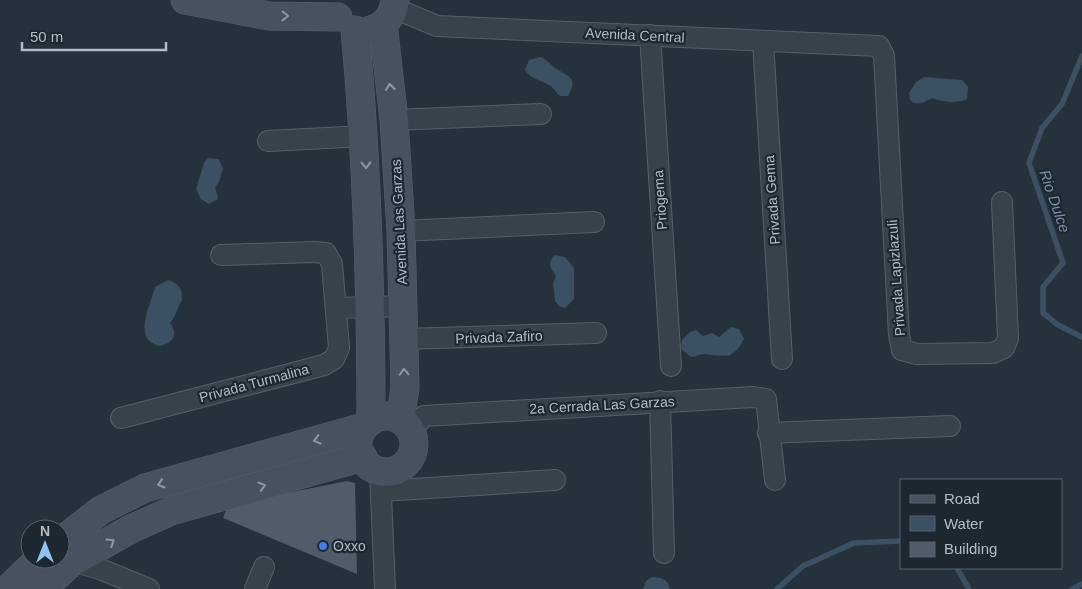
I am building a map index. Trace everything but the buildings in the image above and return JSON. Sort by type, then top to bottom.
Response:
[{"type":"street","points":[[185,0],[245,6],[268,16],[342,15],[366,31],[391,11]]},
{"type":"street","name":"Avenida Central","points":[[391,11],[437,26],[880,46]]},
{"type":"street","name":"Avenida Las Garzas","points":[[70,552],[131,529],[171,511],[398,469],[406,464],[414,448],[405,425],[401,231],[394,120],[391,11]]},
{"type":"street","points":[[342,15],[365,136],[371,306],[368,424],[359,444],[375,473],[385,589]]},
{"type":"street","name":"Priogema","points":[[650,35],[671,366]]},
{"type":"street","name":"Privada Gema","points":[[763,41],[782,359]]},
{"type":"street","name":"Privada Lapizlazuli","points":[[880,46],[884,56],[898,335],[902,350],[917,354],[994,354],[1004,348],[1008,338],[1002,202]]},
{"type":"street","points":[[394,120],[541,114]]},
{"type":"street","points":[[268,141],[365,136]]},
{"type":"street","points":[[401,231],[594,222]]},
{"type":"street","name":"Privada Turmalina","points":[[121,418],[324,365],[334,359],[339,348],[337,308],[332,264],[326,253],[221,255]]},
{"type":"street","points":[[337,308],[402,306]]},
{"type":"street","name":"Privada Zafiro","points":[[402,339],[596,334]]},
{"type":"street","name":"2a Cerrada Las Garzas","points":[[405,425],[424,416],[753,397],[766,399],[774,480]]},
{"type":"street","points":[[660,401],[664,553]]},
{"type":"street","name":"Avenida Las Garzas","points":[[70,547],[101,510],[146,488],[368,424],[389,416],[405,425]]},
{"type":"street","points":[[768,432],[950,426]]},
{"type":"street","points":[[375,473],[555,480]]},
{"type":"street","points":[[70,556],[150,589]]},
{"type":"street","points":[[255,589],[264,567]]},
{"type":"street","points":[[8,589],[29,569]]},
{"type":"street","name":"Avenida Las Garzas","points":[[42,589],[55,569]]},
{"type":"water","points":[[541,57],[570,78],[573,85],[568,96],[560,96],[552,87],[530,76],[525,70],[529,60]]},
{"type":"water","points":[[924,77],[962,80],[968,87],[967,99],[959,102],[949,102],[932,98],[921,103],[913,102],[910,100],[909,93],[916,82]]},
{"type":"water","points":[[208,158],[219,159],[223,169],[219,182],[215,187],[218,199],[209,204],[201,199],[196,189],[204,163]]},
{"type":"water","points":[[555,255],[565,257],[574,268],[574,299],[565,308],[559,306],[555,301],[553,283],[556,276],[550,263]]},
{"type":"water","points":[[168,280],[179,287],[182,293],[182,300],[170,323],[174,331],[173,338],[165,345],[160,346],[151,342],[146,336],[145,321],[155,287]]},
{"type":"water","points":[[731,327],[739,329],[744,339],[738,349],[729,356],[704,354],[691,357],[681,349],[682,340],[690,332],[696,330],[703,336],[712,333],[719,337]]},
{"type":"water","points":[[652,577],[664,579],[670,589],[643,589],[646,581]]},
{"type":"waterway","name":"Rio Dulce","points":[[1082,56],[1062,104],[1042,128],[1029,163],[1063,263],[1043,287],[1043,313],[1058,325],[1082,337]]},
{"type":"waterway","name":"Rio Dulce","points":[[777,589],[803,566],[854,543],[900,541]]},
{"type":"waterway","name":"Rio Dulce","points":[[958,569],[969,589]]},
{"type":"waterway","name":"Rio Dulce","points":[[1072,589],[1082,584]]},
{"type":"place","name":"Oxxo","points":[[323,546]]}]
